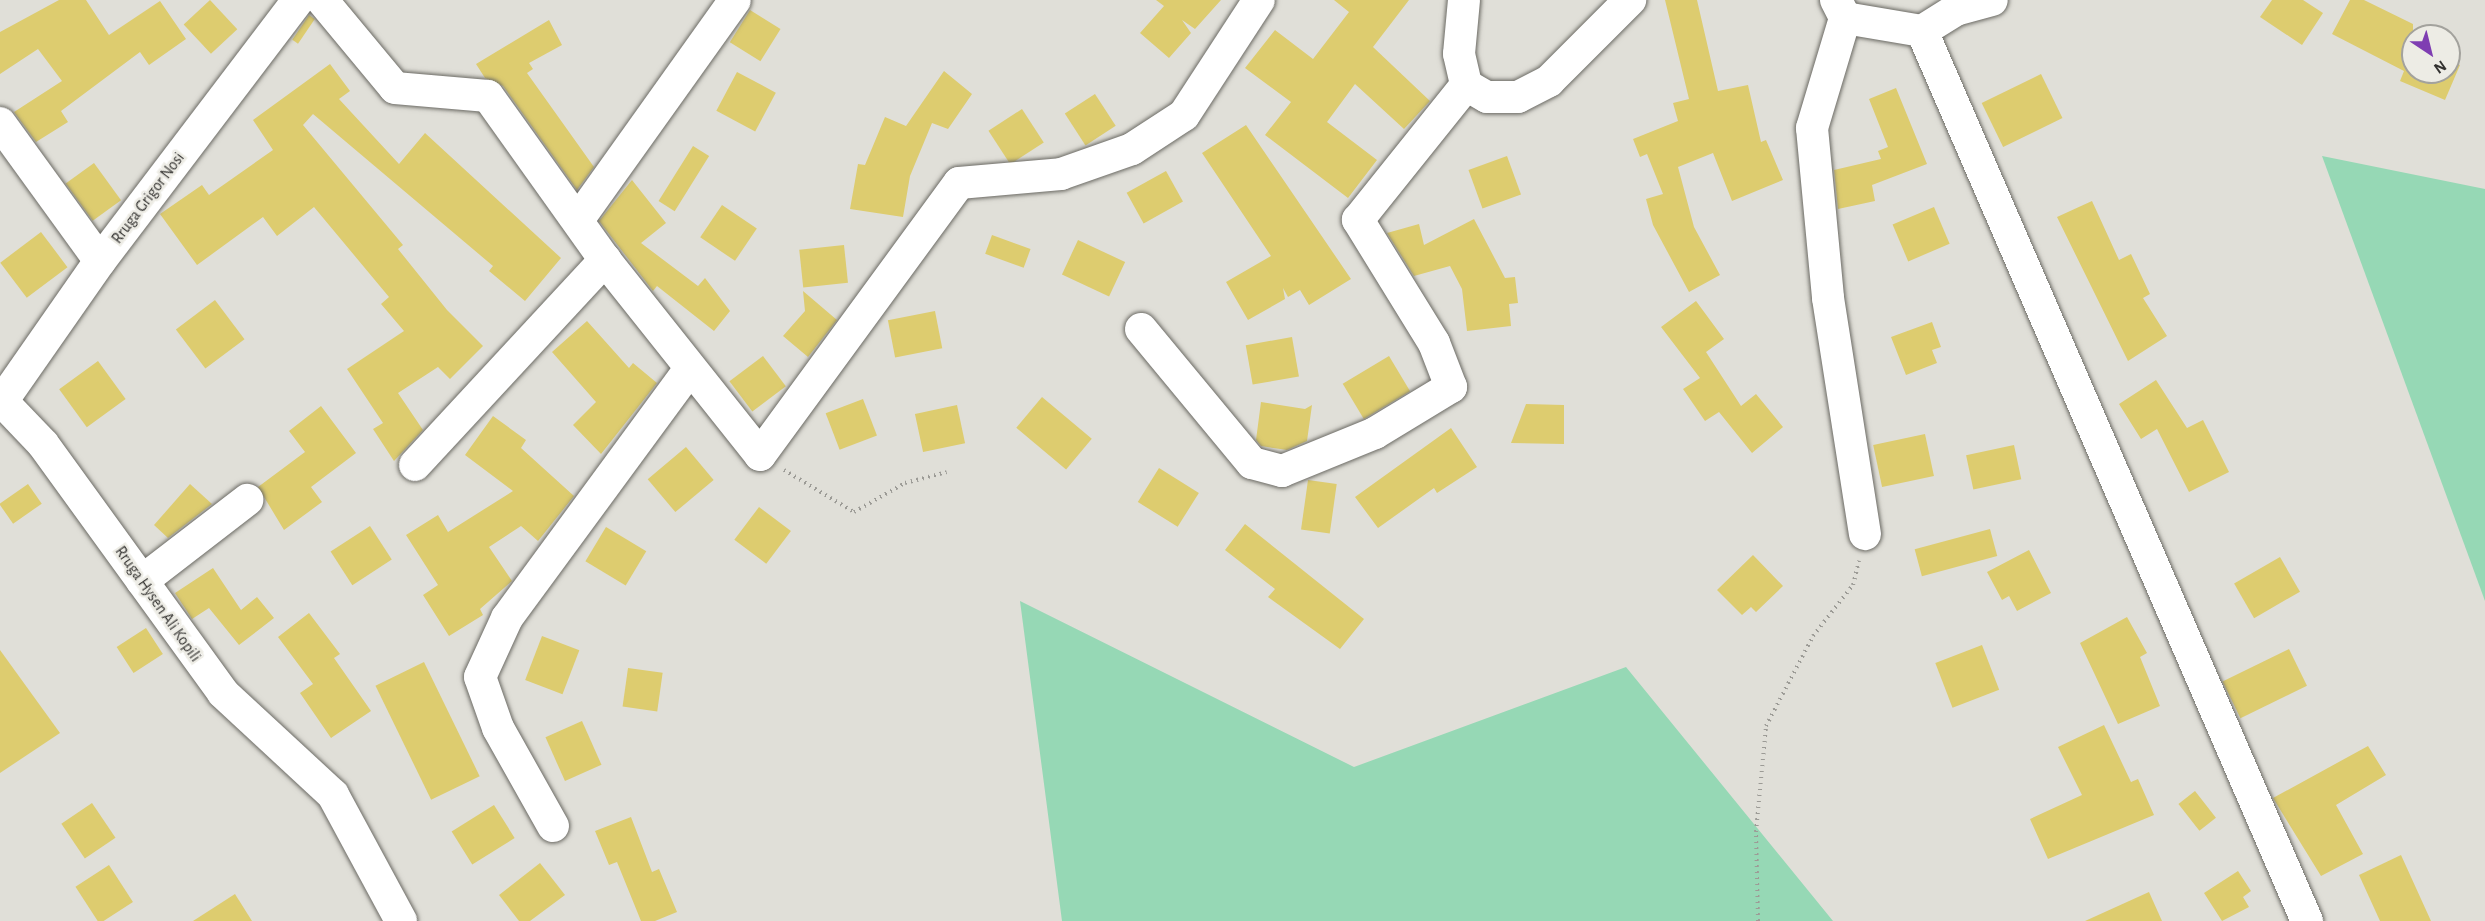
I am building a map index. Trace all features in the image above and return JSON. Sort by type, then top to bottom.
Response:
[{"type":"street","name":"Rruga Grigor Nosi","points":[[1,399],[100,261],[298,0]]},
{"type":"street","points":[[322,0],[395,88],[488,96],[605,260],[760,455],[958,183],[1061,174],[1132,149],[1184,115],[1259,0]]},
{"type":"street","points":[[578,220],[735,0]]},
{"type":"street","points":[[1464,0],[1459,54],[1466,85],[1487,97],[1518,96],[1549,81],[1630,0]]},
{"type":"street","points":[[1865,534],[1828,298],[1812,128],[1840,9],[1922,31],[1954,10],[1992,0]]},
{"type":"street","points":[[1922,31],[2307,921]]},
{"type":"street","points":[[1141,329],[1252,463],[1282,471],[1375,433],[1451,387],[1434,343],[1358,220],[1466,85]]},
{"type":"street","points":[[0,123],[100,261]]},
{"type":"street","points":[[415,465],[605,260]]},
{"type":"street","points":[[552,826],[498,728],[480,677],[507,618],[690,369]]},
{"type":"street","name":"Rruga Hysen Ali Kopili","points":[[1,399],[43,444],[223,693],[333,795],[401,921]]},
{"type":"street","points":[[142,581],[247,500]]},
{"type":"path","points":[[760,455],[854,512],[905,483],[947,472]]},
{"type":"path","points":[[1758,921],[1756,832],[1766,726],[1813,636],[1853,585],[1865,534]]},
{"type":"green space","points":[[2322,156],[2485,189],[2485,601]]},
{"type":"green space","points":[[1020,601],[1354,767],[1626,667],[1833,921],[1062,921]]},
{"type":"building","points":[[59,0],[86,0],[109,35],[160,1],[186,39],[149,65],[140,52],[61,111],[68,122],[36,142],[14,112],[62,81],[38,49],[0,74],[0,32]]},
{"type":"building","points":[[210,0],[237,29],[211,54],[184,25]]},
{"type":"building","points":[[1156,0],[1221,0],[1195,29],[1182,20],[1191,33],[1169,58],[1140,33],[1164,6]]},
{"type":"building","points":[[1334,0],[1409,0],[1373,47],[1430,101],[1404,129],[1355,84],[1327,122],[1377,160],[1348,198],[1265,135],[1291,102],[1245,68],[1275,30],[1313,59],[1349,12]]},
{"type":"building","points":[[1665,0],[1697,0],[1718,91],[1748,85],[1761,142],[1766,140],[1783,180],[1732,201],[1713,153],[1678,167],[1694,227],[1720,275],[1689,292],[1653,225],[1646,199],[1663,194],[1647,154],[1640,157],[1633,139],[1678,121],[1673,103],[1689,99]]},
{"type":"building","points":[[2272,0],[2303,0],[2323,13],[2302,45],[2260,17]]},
{"type":"building","points":[[2350,0],[2364,0],[2413,24],[2401,24],[2401,69],[2332,34]]},
{"type":"building","points":[[750,10],[781,29],[760,61],[730,42]]},
{"type":"building","points":[[309,15],[315,19],[298,44],[292,40]]},
{"type":"building","points":[[549,20],[562,45],[529,63],[533,69],[527,73],[594,167],[577,190],[503,86],[485,78],[476,64]]},
{"type":"building","points":[[330,64],[350,91],[339,99],[399,164],[425,133],[561,258],[525,301],[489,271],[493,266],[313,114],[303,125],[403,245],[398,249],[447,310],[483,346],[450,379],[438,367],[398,393],[423,430],[394,461],[373,429],[383,423],[347,369],[404,331],[381,304],[389,297],[314,207],[277,236],[263,217],[197,265],[160,214],[202,185],[209,195],[273,150],[253,120]]},
{"type":"building","points":[[944,71],[972,94],[948,129],[932,123],[910,176],[903,217],[850,209],[858,164],[865,165],[885,117],[906,126]]},
{"type":"building","points":[[737,72],[776,93],[755,132],[716,111]]},
{"type":"building","points":[[2041,74],[2062,118],[2003,147],[1982,103]]},
{"type":"building","points":[[2407,84],[2452,84],[2445,100]]},
{"type":"building","points":[[1896,88],[1927,164],[1872,185],[1875,201],[1838,209],[1834,170],[1881,159],[1878,151],[1888,147],[1869,99]]},
{"type":"building","points":[[1095,94],[1116,126],[1086,145],[1065,114]]},
{"type":"building","points":[[1022,109],[1044,143],[1010,164],[988,131]]},
{"type":"building","points":[[1246,125],[1351,279],[1309,305],[1300,290],[1288,297],[1283,288],[1285,299],[1248,320],[1226,282],[1271,256],[1202,153]]},
{"type":"building","points":[[693,146],[709,156],[675,211],[659,201]]},
{"type":"building","points":[[1507,156],[1521,195],[1482,209],[1468,170]]},
{"type":"building","points":[[94,163],[121,200],[93,221],[66,184]]},
{"type":"building","points":[[1166,171],[1183,202],[1144,223],[1127,193]]},
{"type":"building","points":[[632,180],[666,223],[641,243],[698,286],[705,278],[730,311],[714,331],[657,286],[653,291],[599,221]]},
{"type":"building","points":[[2092,201],[2119,260],[2131,254],[2150,294],[2143,298],[2167,336],[2128,361],[2057,217]]},
{"type":"building","points":[[722,205],[757,228],[735,261],[700,237]]},
{"type":"building","points":[[1934,207],[1950,244],[1908,261],[1893,225]]},
{"type":"building","points":[[1474,219],[1505,278],[1515,277],[1518,303],[1509,304],[1511,326],[1467,331],[1462,289],[1450,266],[1414,276],[1387,233],[1419,224],[1424,245]]},
{"type":"building","points":[[41,232],[67,267],[27,298],[0,263]]},
{"type":"building","points":[[992,235],[1031,249],[1024,268],[985,254]]},
{"type":"building","points":[[1078,240],[1125,262],[1109,296],[1062,274]]},
{"type":"building","points":[[844,245],[848,283],[803,287],[799,250]]},
{"type":"building","points":[[803,291],[837,320],[808,357],[783,336],[805,311]]},
{"type":"building","points":[[215,300],[244,339],[205,369],[176,329]]},
{"type":"building","points":[[1696,301],[1724,339],[1706,352],[1741,406],[1756,394],[1783,427],[1752,453],[1719,412],[1705,421],[1683,389],[1700,378],[1661,327]]},
{"type":"building","points":[[935,311],[942,348],[895,357],[888,320]]},
{"type":"building","points":[[587,321],[629,368],[633,363],[657,383],[601,454],[573,425],[596,402],[552,352]]},
{"type":"building","points":[[1932,322],[1941,347],[1932,350],[1937,363],[1906,375],[1891,337]]},
{"type":"building","points":[[1292,337],[1299,376],[1253,385],[1246,345]]},
{"type":"building","points":[[763,356],[786,386],[752,412],[729,381]]},
{"type":"building","points":[[1389,356],[1410,391],[1364,419],[1343,384]]},
{"type":"building","points":[[98,361],[126,399],[87,427],[59,389]]},
{"type":"building","points":[[2156,380],[2187,428],[2203,420],[2229,472],[2189,492],[2157,429],[2141,439],[2119,404]]},
{"type":"building","points":[[1042,397],[1092,439],[1066,469],[1016,428]]},
{"type":"building","points":[[863,399],[877,435],[840,450],[826,413]]},
{"type":"building","points":[[1261,402],[1305,409],[1312,405],[1307,441],[1287,450],[1261,446],[1256,440]]},
{"type":"building","points":[[1526,404],[1564,405],[1564,444],[1511,443]]},
{"type":"building","points":[[957,405],[965,443],[923,452],[915,414]]},
{"type":"building","points":[[321,406],[356,453],[311,487],[322,502],[284,530],[258,487],[305,452],[289,431]]},
{"type":"building","points":[[493,416],[526,440],[521,448],[574,496],[538,541],[521,526],[489,547],[512,581],[480,609],[483,615],[449,636],[423,595],[438,585],[406,535],[438,515],[448,532],[513,491],[465,455]]},
{"type":"building","points":[[1451,428],[1477,467],[1437,493],[1434,488],[1378,528],[1355,497]]},
{"type":"building","points":[[1925,434],[1934,476],[1882,487],[1873,445]]},
{"type":"building","points":[[2014,445],[2021,479],[1973,489],[1966,455]]},
{"type":"building","points":[[686,447],[714,480],[675,512],[648,479]]},
{"type":"building","points":[[1159,468],[1199,493],[1178,527],[1138,502]]},
{"type":"building","points":[[1308,480],[1337,484],[1330,534],[1301,530]]},
{"type":"building","points":[[28,484],[42,504],[13,524],[0,504]]},
{"type":"building","points":[[190,484],[212,504],[168,538],[154,525]]},
{"type":"building","points":[[759,507],[791,531],[766,564],[734,540]]},
{"type":"building","points":[[1245,524],[1364,619],[1340,649],[1268,597],[1275,589],[1225,550]]},
{"type":"building","points":[[370,526],[392,560],[352,585],[331,552]]},
{"type":"building","points":[[606,527],[646,551],[626,585],[585,561]]},
{"type":"building","points":[[1990,529],[1997,556],[1922,576],[1915,549]]},
{"type":"building","points":[[2029,550],[2051,593],[2017,611],[2009,596],[2002,600],[1987,572]]},
{"type":"building","points":[[1753,555],[1783,586],[1756,612],[1751,607],[1742,615],[1717,590]]},
{"type":"building","points":[[2280,557],[2300,592],[2254,618],[2234,584]]},
{"type":"building","points":[[213,568],[241,610],[257,597],[274,618],[239,645],[209,608],[192,619],[175,593]]},
{"type":"building","points":[[309,613],[340,654],[334,658],[371,711],[331,738],[300,693],[313,684],[278,637]]},
{"type":"building","points":[[2127,617],[2147,653],[2140,657],[2160,706],[2118,724],[2080,643]]},
{"type":"building","points":[[146,628],[163,654],[134,673],[117,647]]},
{"type":"building","points":[[542,636],[579,650],[562,694],[525,680]]},
{"type":"building","points":[[1982,645],[1999,690],[1953,708],[1935,663]]},
{"type":"building","points":[[2289,649],[2307,686],[2240,718],[2222,681]]},
{"type":"building","points":[[0,650],[60,733],[0,773]]},
{"type":"building","points":[[424,662],[480,776],[431,800],[375,686]]},
{"type":"building","points":[[628,668],[663,673],[657,711],[623,707]]},
{"type":"building","points":[[582,721],[602,765],[565,781],[545,737]]},
{"type":"building","points":[[2104,725],[2131,782],[2138,779],[2154,815],[2048,859],[2030,819],[2082,795],[2058,747]]},
{"type":"building","points":[[2368,746],[2386,775],[2336,805],[2363,854],[2321,876],[2273,798]]},
{"type":"building","points":[[2195,791],[2216,818],[2199,831],[2178,804]]},
{"type":"building","points":[[92,803],[115,838],[85,859],[61,824]]},
{"type":"building","points":[[494,805],[515,838],[472,865],[452,831]]},
{"type":"building","points":[[631,817],[652,872],[659,869],[677,912],[655,921],[641,921],[617,862],[609,865],[595,831]]},
{"type":"building","points":[[2401,855],[2431,921],[2380,921],[2359,875]]},
{"type":"building","points":[[540,863],[565,895],[530,921],[519,921],[499,895]]},
{"type":"building","points":[[109,865],[133,902],[104,921],[98,921],[75,887]]},
{"type":"building","points":[[2238,871],[2251,891],[2243,897],[2249,907],[2222,921],[2204,893]]},
{"type":"building","points":[[2149,892],[2162,921],[2085,921]]},
{"type":"building","points":[[235,894],[252,921],[193,921]]}]
